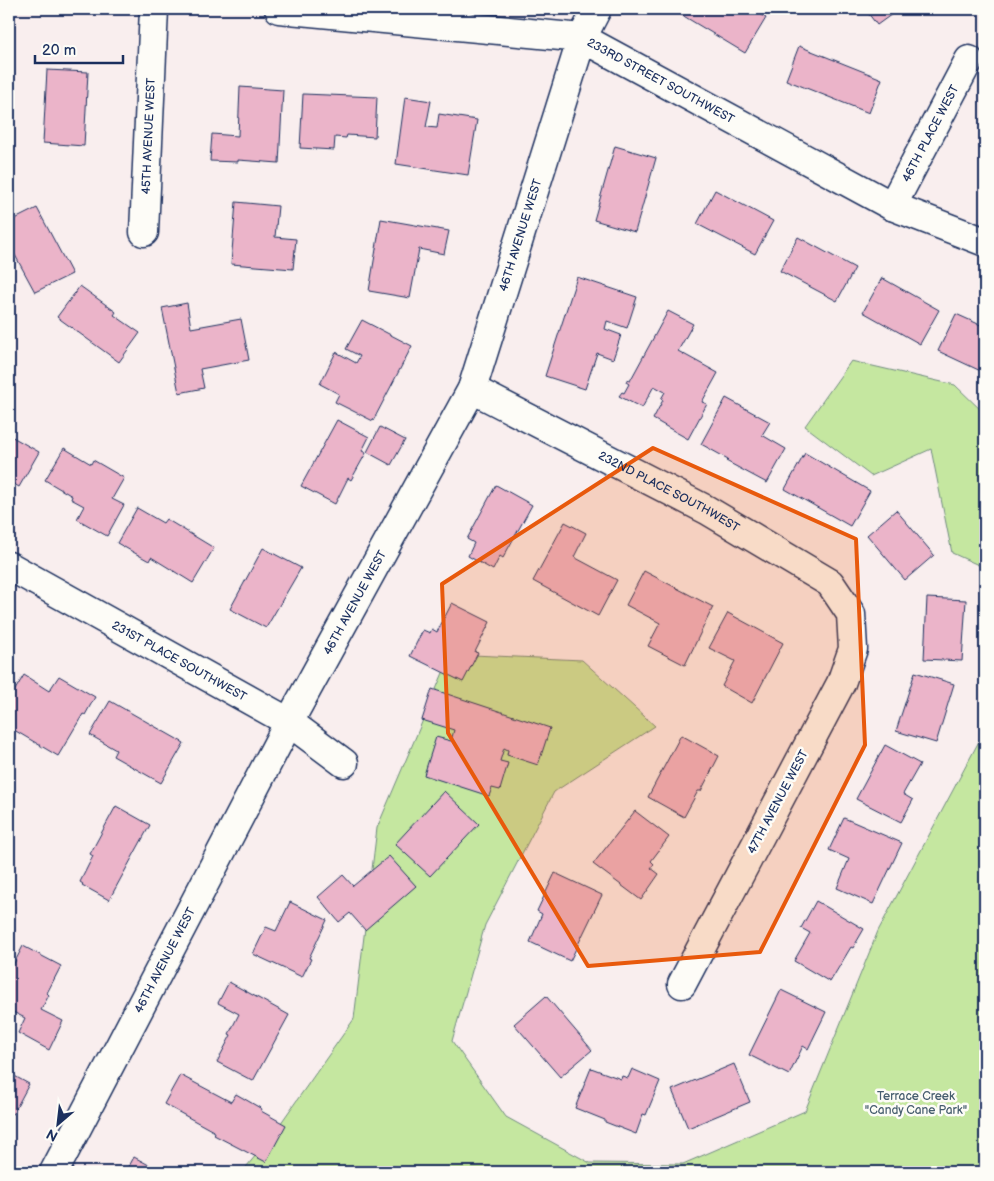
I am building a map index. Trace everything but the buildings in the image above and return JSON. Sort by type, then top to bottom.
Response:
[{"type":"street","name":"45TH AVENUE WEST","points":[[144,232],[154,9]]},
{"type":"street","name":"233RD STREET SOUTHWEST","points":[[279,9],[582,38],[892,206],[985,242]]},
{"type":"street","name":"46TH AVENUE WEST","points":[[54,1172],[289,722],[472,389],[582,38],[598,9]]},
{"type":"street","name":"46TH PLACE WEST","points":[[892,206],[969,60]]},
{"type":"street","name":"232ND PLACE SOUTHWEST","points":[[472,389],[707,510],[814,573],[830,583],[851,614]]},
{"type":"street","name":"231ST PLACE SOUTHWEST","points":[[9,566],[289,722],[344,763]]},
{"type":"street","name":"47TH AVENUE WEST","points":[[682,984],[841,683],[853,649],[851,614]]},
{"type":"highlighted area","points":[[653,448],[856,539],[865,745],[760,952],[588,966],[448,733],[442,584]]},
{"type":"green space","points":[[851,361],[955,385],[985,414],[985,568],[952,553],[931,449],[871,476],[805,426]]},
{"type":"green space","name":"Terrace Creek \"Candy Cane Park\"","points":[[451,654],[582,660],[655,726],[554,792],[485,925],[452,1041],[506,1117],[590,1163],[683,1164],[805,1111],[878,931],[985,730],[985,1172],[242,1172],[271,1137],[354,1019],[377,828]]}]
